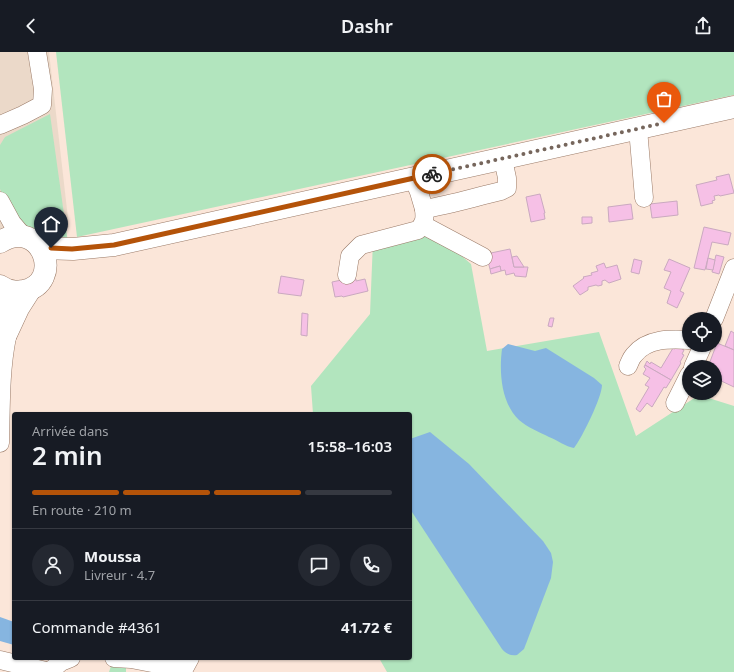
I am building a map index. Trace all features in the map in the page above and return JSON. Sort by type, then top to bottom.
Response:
[{"type":"main road","points":[[0,242],[15,236],[32,242],[72,249],[114,245],[413,178],[732,110]]},
{"type":"main road","points":[[32,242],[46,260],[39,280]]},
{"type":"main road","points":[[1,287],[10,291],[26,291],[39,280],[114,245]]},
{"type":"street","points":[[0,125],[42,105],[43,89],[37,52]]},
{"type":"street","points":[[638,129],[644,198]]},
{"type":"street","points":[[423,217],[443,206],[502,191],[507,188],[507,178],[503,159]]},
{"type":"street","points":[[347,275],[350,256],[361,245],[418,230],[423,217],[419,192],[413,178]]},
{"type":"street","points":[[0,201],[12,223],[32,242]]},
{"type":"street","points":[[423,217],[483,257]]},
{"type":"street","points":[[717,312],[732,279]]},
{"type":"street","points":[[0,443],[2,355],[20,309],[39,280]]},
{"type":"street","points":[[1,287],[8,312],[8,337]]},
{"type":"street","points":[[628,366],[633,355],[642,347],[655,342],[673,339],[682,340]]},
{"type":"street","points":[[675,403],[682,389]]},
{"type":"street","points":[[0,660],[50,672],[61,662],[66,660]]},
{"type":"street","points":[[139,660],[186,666]]},
{"type":"shaded area","points":[[0,52],[49,52],[69,227],[0,245]]},
{"type":"green space","points":[[56,52],[734,52],[734,95],[77,237]]},
{"type":"green space","points":[[50,114],[68,243],[51,242],[27,231],[8,208],[0,189],[0,145],[5,137]]},
{"type":"green space","points":[[430,229],[471,264],[487,351],[599,332],[636,436],[691,400],[715,400],[734,406],[734,672],[387,672],[380,660],[412,660],[412,412],[313,412],[311,386],[370,314],[373,241]]},
{"type":"green space","points":[[112,663],[126,663],[126,672],[109,672]]},
{"type":"water","points":[[508,344],[535,351],[546,348],[594,378],[602,385],[599,398],[591,417],[582,436],[574,448],[529,427],[519,420],[513,413],[505,396],[501,377],[502,349]]},
{"type":"water","points":[[430,432],[469,464],[543,541],[551,553],[553,562],[551,578],[524,649],[517,655],[509,654],[502,649],[412,512],[412,438]]},
{"type":"water","points":[[0,617],[12,621],[12,644],[0,641]]},
{"type":"building","points":[[729,174],[734,193],[714,196],[715,200],[712,201],[713,203],[701,206],[696,185],[717,180],[716,177]]},
{"type":"building","points":[[540,194],[545,219],[531,222],[526,197]]},
{"type":"building","points":[[677,201],[678,215],[652,218],[650,204]]},
{"type":"building","points":[[631,204],[633,219],[609,222],[608,207]]},
{"type":"building","points":[[582,217],[592,217],[592,223],[582,224]]},
{"type":"building","points":[[704,227],[731,233],[728,245],[712,242],[705,270],[694,268]]},
{"type":"building","points":[[510,249],[514,267],[528,267],[526,277],[515,276],[514,273],[506,275],[505,270],[501,271],[500,266],[490,269],[486,254]]},
{"type":"building","points":[[716,255],[724,257],[719,274],[712,272]]},
{"type":"building","points":[[517,256],[524,267],[514,267],[512,257]]},
{"type":"building","points":[[708,258],[715,260],[713,270],[706,269]]},
{"type":"building","points":[[634,259],[642,261],[639,274],[631,272]]},
{"type":"building","points":[[669,259],[690,268],[680,291],[684,293],[677,308],[667,303],[671,291],[664,288],[671,272],[664,270]]},
{"type":"building","points":[[604,263],[606,268],[617,265],[621,279],[609,283],[605,280],[602,281],[602,285],[588,287],[588,290],[580,295],[573,286],[584,278],[583,277],[592,275],[591,273],[598,271],[596,266]]},
{"type":"building","points":[[500,266],[501,271],[491,274],[490,269]]},
{"type":"building","points":[[281,276],[304,280],[301,296],[278,293]]},
{"type":"building","points":[[351,278],[356,279],[356,281],[365,279],[368,291],[343,297],[335,297],[332,282]]},
{"type":"building","points":[[302,313],[308,314],[307,336],[301,335]]},
{"type":"building","points":[[550,318],[554,318],[552,327],[548,326]]},
{"type":"building","points":[[731,331],[734,333],[734,350],[725,346]]},
{"type":"building","points":[[722,345],[734,350],[734,387],[722,381],[722,360],[711,360],[714,352],[722,352]]},
{"type":"building","points":[[677,346],[682,349],[682,354],[684,355],[671,380],[645,365],[647,361],[650,364],[651,362],[661,368],[673,348],[675,349]]},
{"type":"building","points":[[645,365],[671,380],[666,388],[664,387],[652,407],[647,403],[640,412],[636,409],[649,387],[645,385],[650,378],[643,374],[646,369],[644,367]]},
{"type":"way so far","points":[[432,174],[664,123]]},
{"type":"route","points":[[51,248],[72,249],[114,245],[432,174]]}]
